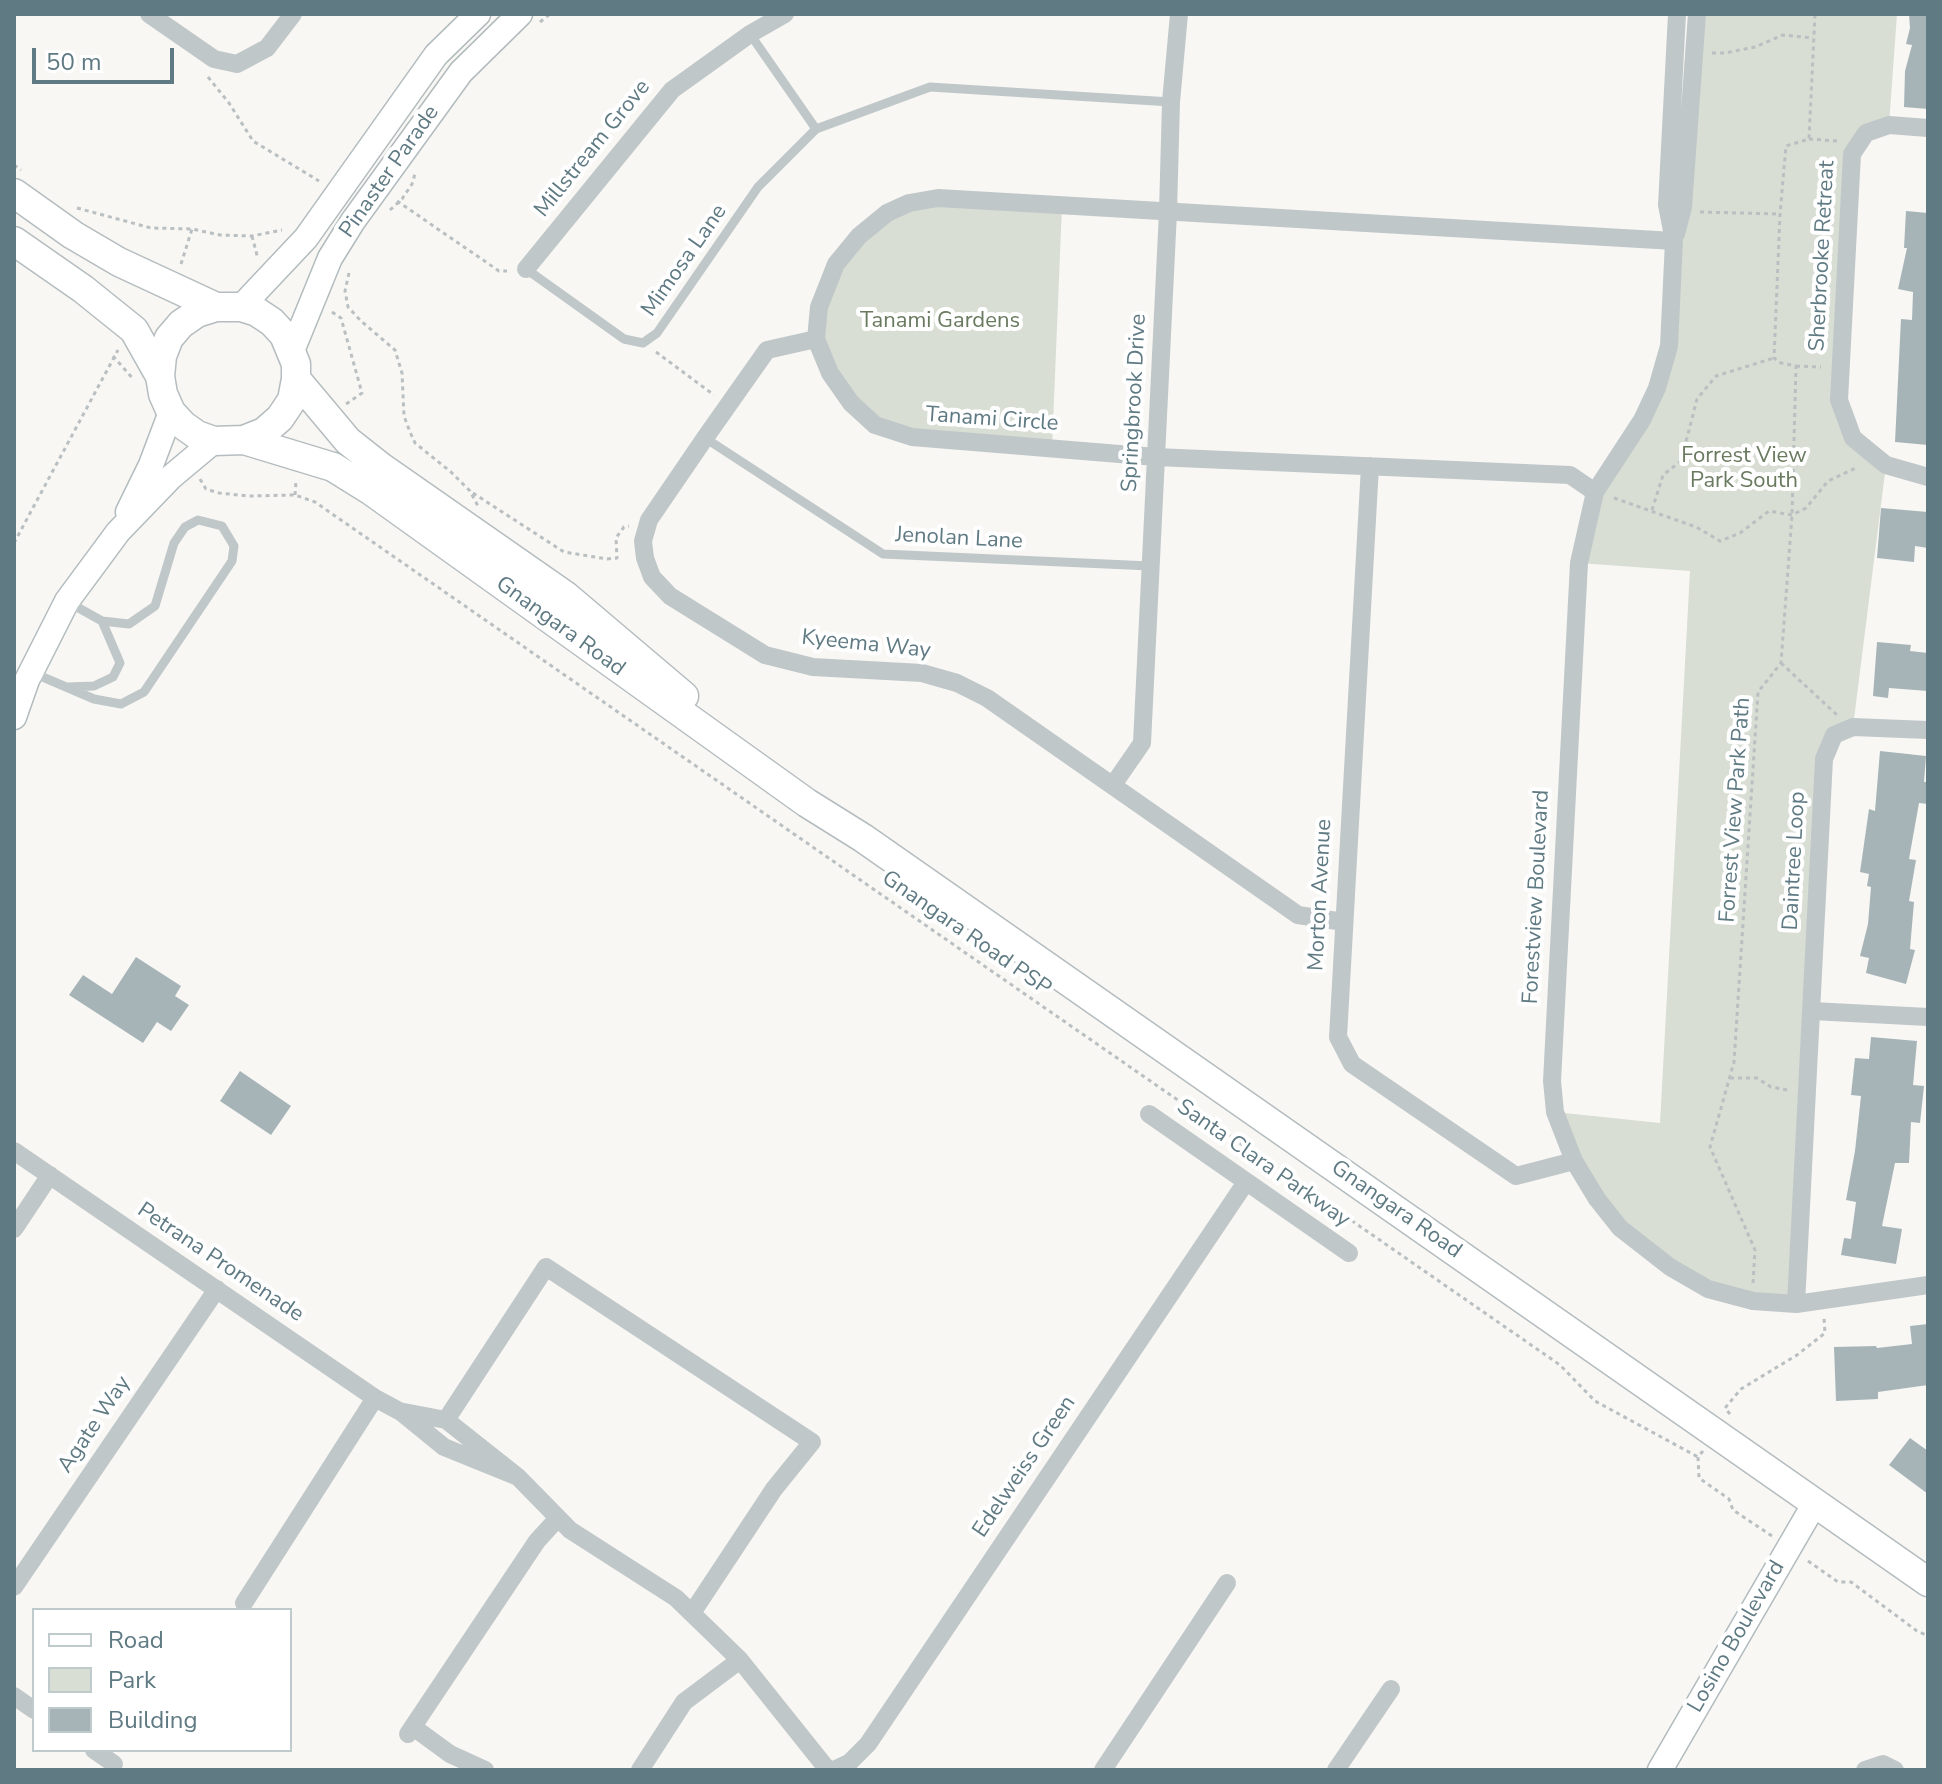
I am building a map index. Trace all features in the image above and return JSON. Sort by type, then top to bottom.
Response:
[{"type":"main road","name":"Pinaster Parade","points":[[228,307],[329,208],[436,55],[478,14]]},
{"type":"main road","name":"Pinaster Parade","points":[[292,351],[320,304],[330,258],[377,188],[461,72],[525,22]]},
{"type":"main road","points":[[14,241],[83,289],[134,330],[148,379],[163,394],[171,412],[190,430],[214,441],[244,440],[264,432],[280,418],[292,400],[296,379],[292,351],[284,335],[272,322],[257,312],[228,307],[119,262],[73,235],[22,185]]},
{"type":"main road","points":[[148,379],[169,338],[181,324],[197,313],[228,307]]},
{"type":"main road","name":"Gnangara Road","points":[[296,379],[348,441],[566,596],[712,719],[863,838]]},
{"type":"main road","points":[[118,532],[151,465],[171,412]]},
{"type":"main road","name":"Gnangara Road","points":[[244,440],[333,467],[370,490],[807,803],[863,838],[1928,1582]]},
{"type":"main road","points":[[14,717],[31,672],[67,601],[118,532],[171,477],[214,441]]},
{"type":"main road","name":"Losino Boulevard","points":[[1660,1770],[1815,1503]]},
{"type":"street","points":[[149,14],[214,59],[237,64],[267,48],[293,14]]},
{"type":"street","name":"Millstream Grove","points":[[526,269],[672,90],[750,34],[785,14]]},
{"type":"street","name":"Springbrook Drive","points":[[1113,785],[1142,743],[1171,102],[1179,14]]},
{"type":"street","name":"Forestview Boulevard","points":[[1674,241],[1667,205],[1677,14]]},
{"type":"street","name":"Forestview Boulevard","points":[[1697,14],[1682,210],[1674,241],[1669,346],[1657,388],[1630,442],[1595,492],[1579,563],[1552,1081],[1555,1112],[1574,1161],[1597,1199],[1620,1228],[1670,1267],[1708,1289],[1753,1301],[1796,1304],[1928,1285]]},
{"type":"street","name":"Sherbrooke Retreat","points":[[1928,128],[1889,125],[1866,133],[1852,154],[1839,400],[1853,438],[1886,465],[1928,477]]},
{"type":"street","points":[[649,520],[767,350],[816,339],[819,307],[836,264],[868,228],[887,213],[909,203],[938,198],[1674,241]]},
{"type":"street","name":"Tanami Circle","points":[[816,339],[830,373],[851,403],[875,425],[912,437],[1156,457],[1570,475],[1595,492]]},
{"type":"street","name":"Morton Avenue","points":[[1370,466],[1338,1037],[1352,1064],[1516,1176],[1574,1161]]},
{"type":"street","name":"Kyeema Way","points":[[649,520],[643,541],[652,577],[670,596],[765,655],[813,667],[922,673],[957,683],[987,698],[1298,915],[1344,922]]},
{"type":"street","points":[[1853,727],[1928,730]]},
{"type":"street","name":"Daintree Loop","points":[[1796,1304],[1824,759],[1834,735],[1853,727]]},
{"type":"street","points":[[1812,1011],[1928,1017]]},
{"type":"street","name":"Santa Clara Parkway","points":[[1149,1114],[1349,1253]]},
{"type":"street","name":"Petrana Promenade","points":[[14,1151],[375,1398],[401,1412]]},
{"type":"street","points":[[14,1229],[50,1175]]},
{"type":"street","name":"Edelweiss Green","points":[[831,1770],[849,1763],[868,1744],[1246,1182]]},
{"type":"street","points":[[446,1420],[546,1267],[812,1442],[774,1489],[692,1613]]},
{"type":"street","name":"Agate Way","points":[[14,1587],[217,1289]]},
{"type":"street","points":[[244,1603],[375,1398]]},
{"type":"street","points":[[401,1412],[446,1420],[518,1477],[570,1530],[676,1598],[740,1660],[831,1770]]},
{"type":"street","points":[[401,1412],[444,1447],[518,1477]]},
{"type":"street","points":[[485,1770],[410,1730],[537,1541],[558,1518]]},
{"type":"street","points":[[1103,1770],[1227,1583]]},
{"type":"street","points":[[640,1770],[684,1702],[740,1660]]},
{"type":"street","points":[[1336,1770],[1391,1689]]},
{"type":"street","points":[[14,1696],[32,1709]]},
{"type":"street","points":[[97,1752],[114,1764]]},
{"type":"street","points":[[1865,1770],[1883,1764],[1895,1770]]},
{"type":"lane","points":[[750,34],[816,129]]},
{"type":"lane","name":"Mimosa Lane","points":[[526,269],[624,339],[643,343],[657,333],[758,187],[816,129],[930,87],[1171,102]]},
{"type":"lane","name":"Jenolan Lane","points":[[705,438],[883,554],[1150,566]]},
{"type":"lane","points":[[31,672],[94,699],[121,704],[144,692],[232,561],[234,546],[222,526],[198,520],[185,527],[174,543],[155,606],[129,624],[102,621],[67,601]]},
{"type":"lane","points":[[65,687],[94,686],[113,677],[120,663],[102,621]]},
{"type":"path","points":[[525,22],[550,14]]},
{"type":"path","points":[[1774,358],[1786,146],[1809,139],[1815,14]]},
{"type":"path","points":[[1694,52],[1725,53],[1755,47],[1783,35],[1813,38]]},
{"type":"path","points":[[229,103],[253,141],[323,183]]},
{"type":"path","name":"Sherbrooke Retreat","points":[[1809,139],[1840,141],[1855,148]]},
{"type":"path","points":[[388,211],[412,184],[418,164]]},
{"type":"path","points":[[14,165],[22,185]]},
{"type":"path","points":[[377,188],[499,271],[526,269]]},
{"type":"path","points":[[76,207],[151,228],[252,236],[266,268]]},
{"type":"path","points":[[1682,210],[1780,214]]},
{"type":"path","points":[[353,263],[345,291],[348,307],[395,350],[402,373],[404,416],[415,443],[470,491],[564,552],[607,559],[617,558],[616,538],[624,527],[649,520]]},
{"type":"path","points":[[320,304],[341,318],[362,393]]},
{"type":"path","points":[[643,343],[728,406]]},
{"type":"path","points":[[14,543],[113,356],[148,379]]},
{"type":"path","points":[[1774,358],[1796,366],[1792,515],[1781,663],[1824,705],[1853,727]]},
{"type":"path","points":[[1652,510],[1663,475],[1681,461],[1697,399],[1716,376],[1774,358]]},
{"type":"path","name":"Sherbrooke Retreat","points":[[1796,366],[1841,367]]},
{"type":"path","points":[[1595,492],[1696,527],[1720,541],[1740,533],[1769,511],[1792,515],[1806,508],[1828,481],[1876,457]]},
{"type":"path","name":"Gnangara Road PSP","points":[[201,481],[206,489],[219,493],[295,495],[315,502],[1560,1365],[1595,1401],[1698,1457],[1718,1434]]},
{"type":"path","points":[[470,491],[478,505],[485,540]]},
{"type":"path","name":"Forrest View Park Path","points":[[1753,1301],[1755,1250],[1710,1147],[1734,1062],[1758,692],[1781,663]]},
{"type":"path","points":[[1730,1078],[1757,1078],[1771,1087],[1808,1094]]},
{"type":"path","points":[[1718,1434],[1734,1418],[1725,1408],[1741,1389],[1797,1355],[1825,1333],[1824,1318]]},
{"type":"green space","name":"Forrest View Park South","points":[[1697,14],[1897,14],[1889,125],[1852,154],[1839,400],[1853,438],[1886,465],[1853,727],[1834,735],[1796,1304],[1708,1289],[1620,1228],[1555,1112],[1660,1123],[1690,571],[1579,563],[1595,492],[1657,388]]},
{"type":"green space","name":"Tanami Gardens","points":[[909,203],[1062,206],[1052,448],[875,425],[830,373],[819,307],[836,264]]},
{"type":"building","points":[[1909,14],[1928,14],[1928,109],[1904,107],[1905,71],[1912,45],[1906,44]]},
{"type":"building","points":[[1906,211],[1928,213],[1928,445],[1895,442],[1901,319],[1912,320],[1913,292],[1898,289],[1907,248],[1904,248]]},
{"type":"building","points":[[1881,508],[1928,512],[1928,548],[1915,546],[1914,562],[1877,558]]},
{"type":"building","points":[[1877,642],[1911,645],[1910,651],[1928,653],[1928,691],[1889,688],[1888,698],[1873,696]]},
{"type":"building","points":[[1880,751],[1926,756],[1924,782],[1928,782],[1928,804],[1919,803],[1909,859],[1916,860],[1909,901],[1914,902],[1910,949],[1915,950],[1906,984],[1866,973],[1869,958],[1860,956],[1868,924],[1871,887],[1867,886],[1869,874],[1860,872],[1869,809],[1875,811]]},
{"type":"building","points":[[136,957],[181,986],[175,996],[189,1005],[171,1031],[157,1022],[143,1043],[69,995],[83,975],[112,994]]},
{"type":"building","points":[[1871,1037],[1917,1041],[1913,1085],[1924,1086],[1920,1123],[1911,1122],[1909,1163],[1895,1163],[1882,1226],[1902,1229],[1896,1264],[1841,1255],[1844,1238],[1851,1239],[1856,1202],[1846,1200],[1861,1096],[1851,1095],[1855,1058],[1869,1059]]},
{"type":"building","points":[[240,1071],[291,1106],[271,1135],[220,1101]]},
{"type":"building","points":[[1928,1324],[1928,1385],[1878,1392],[1878,1399],[1836,1401],[1834,1347],[1877,1348],[1912,1344],[1910,1326]]},
{"type":"building","points":[[1910,1438],[1928,1451],[1928,1494],[1889,1465]]}]
